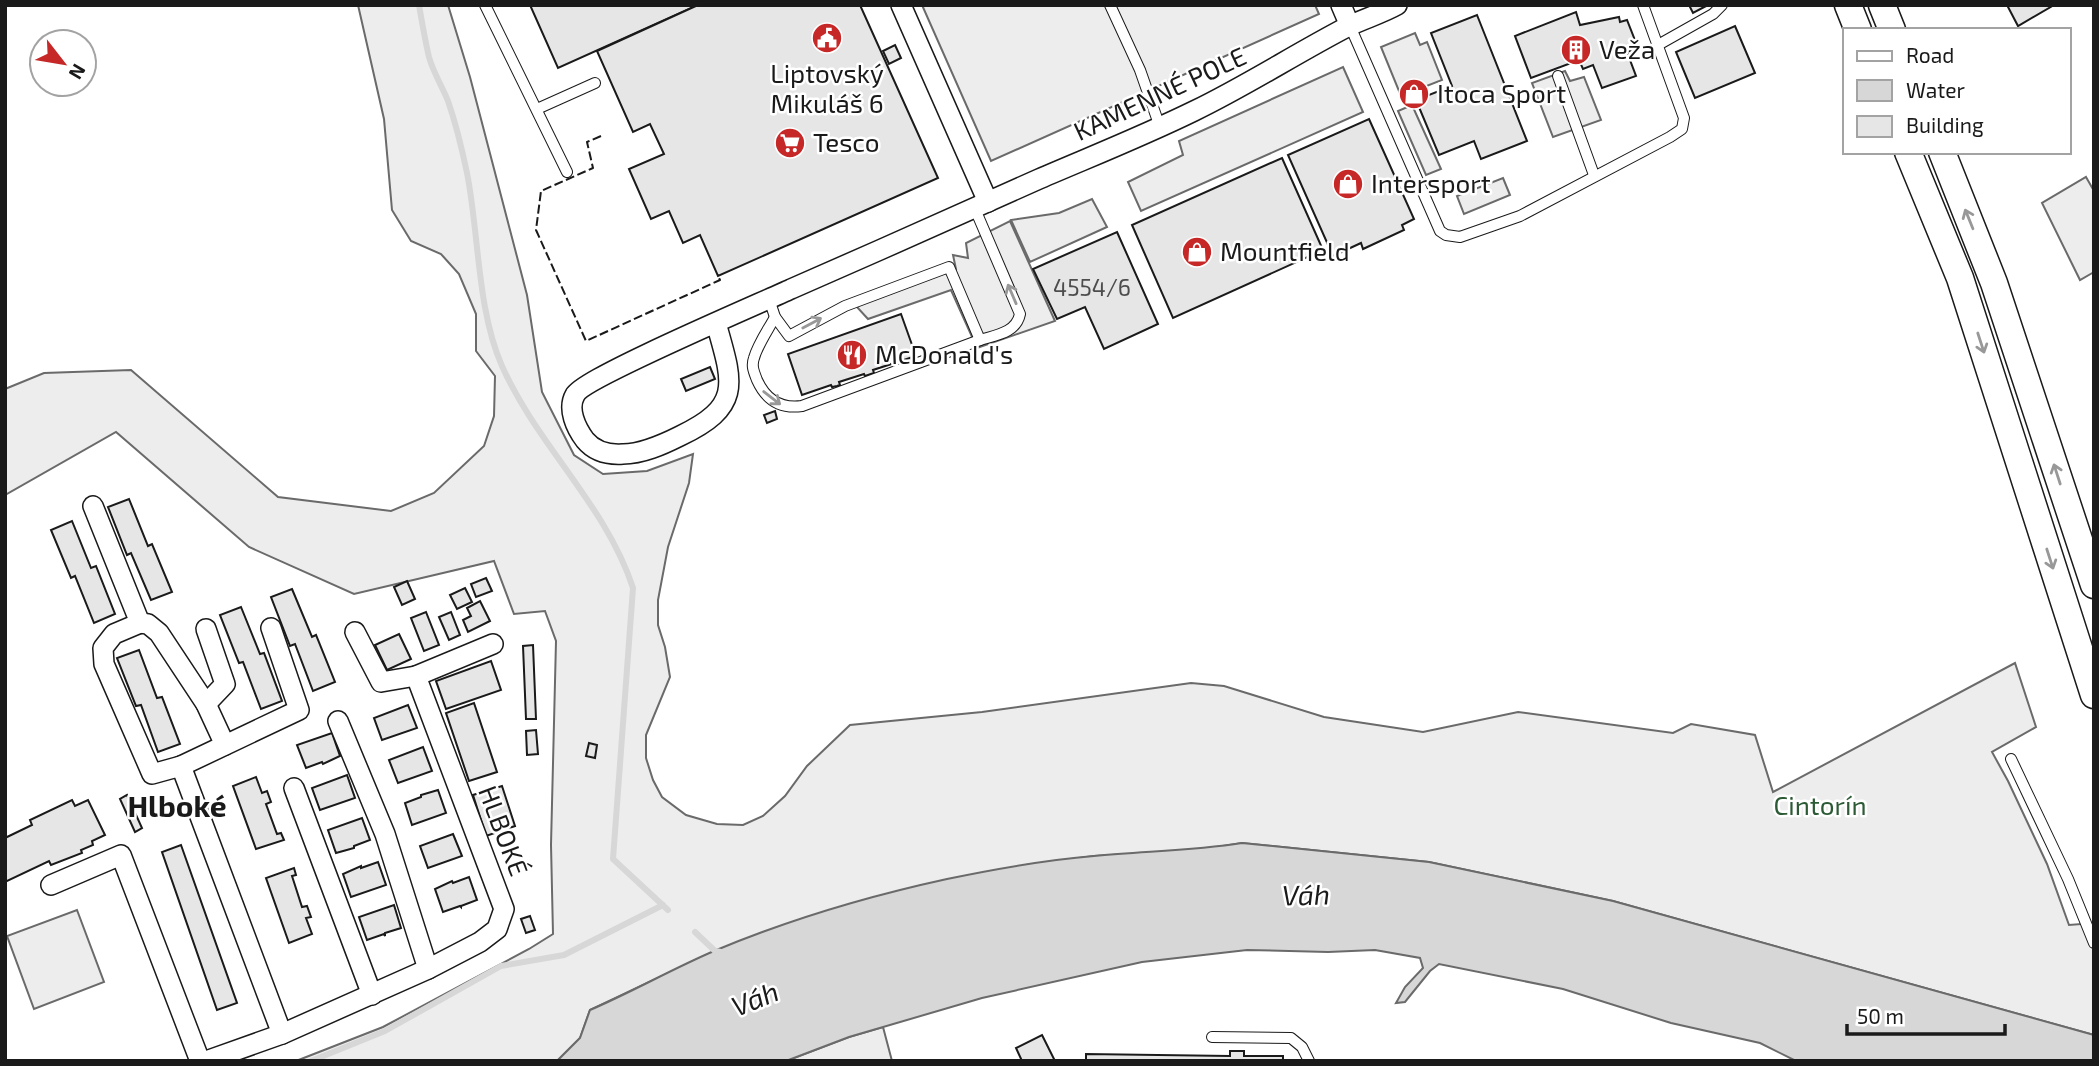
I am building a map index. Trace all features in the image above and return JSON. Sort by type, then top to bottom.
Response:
[{"type":"main road","points":[[1848,5],[1857,28]]},
{"type":"main road","points":[[1882,5],[1891,28]]},
{"type":"main road","points":[[1909,154],[1960,278],[2094,695]]},
{"type":"main road","points":[[1943,154],[1994,283],[2094,585]]},
{"type":"street","points":[[901,5],[981,205]]},
{"type":"street","points":[[1341,5],[1350,26]]},
{"type":"street","name":"KAMENNÉ POLE","points":[[1350,26],[1371,5]]},
{"type":"street","name":"KAMENNÉ POLE","points":[[716,324],[728,366],[729,384],[718,413],[687,433],[637,453],[610,454],[591,447],[574,418],[572,405],[575,394],[598,378],[716,324],[772,308],[981,205],[1160,127],[1237,90],[1350,26],[1397,5]]},
{"type":"street","points":[[93,506],[140,623]]},
{"type":"street","points":[[225,745],[206,704],[159,633],[148,624],[140,623],[114,634],[103,648],[104,664],[152,774],[181,766],[299,710],[271,628]]},
{"type":"street","points":[[206,629],[225,684],[206,704]]},
{"type":"street","points":[[355,632],[381,682],[416,676],[493,644]]},
{"type":"street","name":"HLBOKÉ","points":[[206,1061],[282,1034],[372,995],[428,969],[497,929],[504,909],[416,676]]},
{"type":"street","points":[[338,721],[385,834],[428,969]]},
{"type":"street","points":[[181,766],[282,1034]]},
{"type":"street","points":[[294,788],[372,995]]},
{"type":"street","points":[[51,885],[121,855],[200,1061]]},
{"type":"lane","points":[[485,5],[566,172]]},
{"type":"lane","points":[[1110,5],[1140,70],[1160,127]]},
{"type":"lane","points":[[1350,26],[1440,231],[1446,235],[1460,237],[1520,216],[1682,129],[1684,118],[1643,5]]},
{"type":"lane","points":[[1658,45],[1713,15],[1723,5]]},
{"type":"lane","points":[[1558,76],[1594,175]]},
{"type":"lane","points":[[537,109],[595,83]]},
{"type":"lane","points":[[772,308],[752,367],[770,399],[785,406],[802,405],[1014,328],[1020,314],[981,205]]},
{"type":"lane","points":[[772,308],[789,336],[845,306],[949,267],[980,340]]},
{"type":"lane","points":[[2011,759],[2068,879],[2094,943]]},
{"type":"lane","points":[[1212,1037],[1291,1038],[1302,1046],[1308,1061]]},
{"type":"shaded area","points":[[358,5],[448,5],[470,77],[527,295],[542,392],[574,455],[603,474],[647,471],[693,454],[689,483],[668,547],[658,600],[658,625],[670,677],[646,735],[646,758],[653,780],[662,797],[686,815],[717,824],[743,825],[763,816],[785,796],[807,766],[850,725],[982,712],[1191,683],[1224,686],[1324,717],[1423,732],[1518,712],[1673,733],[1691,724],[1755,735],[1773,792],[2015,663],[2036,727],[1992,752],[2047,864],[2069,925],[2094,923],[2094,1035],[1613,901],[1429,862],[1242,843],[1197,850],[1094,856],[1026,865],[737,943],[590,1010],[580,1038],[557,1061],[296,1061],[383,1027],[553,934],[551,845],[556,641],[545,611],[514,614],[494,561],[354,594],[249,547],[116,432],[5,495],[5,389],[44,373],[131,370],[278,497],[391,511],[434,493],[484,446],[494,416],[495,376],[476,351],[476,314],[459,274],[441,254],[411,241],[392,210],[384,119]]},
{"type":"shaded area","points":[[922,5],[1315,5],[1319,14],[991,161]]},
{"type":"shaded area","points":[[1415,33],[1420,45],[1427,42],[1442,80],[1401,96],[1381,47]]},
{"type":"shaded area","points":[[1343,67],[1363,112],[1141,211],[1128,182],[1183,155],[1179,141]]},
{"type":"shaded area","points":[[1565,71],[1570,81],[1584,77],[1601,120],[1553,137],[1532,83]]},
{"type":"shaded area","points":[[1412,105],[1441,169],[1426,175],[1398,111]]},
{"type":"shaded area","points":[[2086,177],[2094,191],[2094,272],[2080,280],[2042,203]]},
{"type":"shaded area","points":[[1503,178],[1510,195],[1464,214],[1457,196]]},
{"type":"shaded area","points":[[1092,199],[1107,227],[1030,262],[1011,220],[1059,213]]},
{"type":"shaded area","points":[[1010,221],[1055,321],[977,348],[951,290],[868,319],[856,306],[956,269],[953,255],[968,258],[966,243]]},
{"type":"shaded area","points":[[77,910],[104,982],[34,1009],[7,936]]},
{"type":"shaded area","points":[[883,1027],[892,1061],[786,1061],[849,1037]]},
{"type":"water","name":"Váh","points":[[1242,843],[1429,862],[1613,901],[2094,1035],[2094,1061],[1796,1061],[1760,1043],[1671,1023],[1563,989],[1439,964],[1405,1002],[1396,1003],[1405,987],[1423,968],[1420,958],[1375,950],[1247,950],[1142,962],[982,998],[849,1037],[786,1061],[557,1061],[580,1038],[590,1010],[714,951],[800,919],[888,893],[1002,868],[1076,858]]},
{"type":"building","points":[[530,5],[698,5],[558,68]]},
{"type":"building","name":"Tesco","points":[[698,5],[860,5],[938,178],[718,276],[700,235],[683,243],[669,211],[651,219],[629,169],[664,154],[650,124],[633,132],[597,51]]},
{"type":"building","points":[[1689,5],[1708,5],[1693,13]]},
{"type":"building","points":[[2007,5],[2054,5],[2018,26]]},
{"type":"building","name":"Veža","points":[[1576,12],[1580,25],[1619,17],[1620,22],[1627,20],[1638,48],[1627,52],[1636,76],[1602,88],[1593,65],[1583,69],[1579,60],[1531,78],[1515,36]]},
{"type":"building","points":[[1477,15],[1527,141],[1481,159],[1474,141],[1439,155],[1416,100],[1452,86],[1431,33]]},
{"type":"building","points":[[1735,26],[1755,73],[1695,98],[1676,52]]},
{"type":"building","points":[[895,45],[901,58],[889,64],[883,51]]},
{"type":"building","points":[[1369,119],[1414,219],[1402,225],[1404,230],[1363,249],[1361,243],[1333,256],[1288,155]]},
{"type":"building","points":[[1282,158],[1323,250],[1173,318],[1132,225]]},
{"type":"building","points":[[1117,232],[1158,324],[1104,349],[1085,307],[1057,319],[1033,269]]},
{"type":"building","name":"McDonald's","points":[[901,314],[916,356],[873,370],[874,373],[839,382],[840,385],[831,385],[802,395],[788,354]]},
{"type":"building","points":[[710,367],[715,379],[686,391],[681,379]]},
{"type":"building","points":[[775,411],[777,419],[767,423],[764,415]]},
{"type":"building","points":[[129,499],[148,546],[152,544],[172,592],[151,600],[131,553],[127,555],[108,507]]},
{"type":"building","points":[[72,521],[91,568],[96,566],[115,614],[94,623],[75,576],[71,578],[51,530]]},
{"type":"building","points":[[486,578],[492,591],[476,597],[471,584]]},
{"type":"building","points":[[407,581],[415,599],[402,605],[394,587]]},
{"type":"building","points":[[465,588],[472,602],[457,609],[450,595]]},
{"type":"building","points":[[292,589],[312,637],[316,635],[335,682],[313,691],[295,644],[290,646],[271,597]]},
{"type":"building","points":[[480,601],[490,621],[468,632],[463,620],[471,616],[467,608]]},
{"type":"building","points":[[241,607],[260,654],[264,653],[282,701],[261,709],[243,662],[239,663],[220,615]]},
{"type":"building","points":[[426,612],[439,645],[424,651],[411,618]]},
{"type":"building","points":[[451,612],[460,635],[449,640],[439,617]]},
{"type":"building","points":[[399,634],[411,659],[387,670],[375,645]]},
{"type":"building","points":[[533,645],[536,719],[526,719],[523,646]]},
{"type":"building","points":[[139,650],[157,698],[162,697],[180,744],[158,752],[141,705],[136,706],[117,658]]},
{"type":"building","points":[[491,661],[501,690],[446,709],[436,681]]},
{"type":"building","points":[[474,703],[497,772],[469,781],[446,713]]},
{"type":"building","points":[[408,705],[417,728],[382,740],[374,718]]},
{"type":"building","points":[[536,730],[538,754],[527,755],[526,731]]},
{"type":"building","points":[[332,733],[340,756],[306,768],[297,745]]},
{"type":"building","points":[[589,743],[597,745],[595,758],[586,756]]},
{"type":"building","points":[[423,747],[432,771],[398,783],[389,760]]},
{"type":"building","points":[[347,775],[355,798],[320,810],[312,788]]},
{"type":"building","points":[[256,777],[262,793],[267,791],[271,802],[266,804],[277,834],[281,833],[284,840],[256,849],[233,786]]},
{"type":"building","points":[[502,786],[515,826],[486,836],[473,795]]},
{"type":"building","points":[[438,790],[446,813],[412,825],[405,803]]},
{"type":"building","points":[[127,795],[142,828],[135,832],[120,799]]},
{"type":"building","points":[[72,800],[75,806],[88,800],[105,835],[92,841],[93,845],[81,850],[82,853],[51,865],[49,861],[5,882],[5,838],[32,825],[30,820]]},
{"type":"building","points":[[362,818],[370,840],[336,853],[328,830]]},
{"type":"building","points":[[453,834],[462,856],[428,868],[420,846]]},
{"type":"building","points":[[181,845],[237,1003],[217,1010],[162,852]]},
{"type":"building","points":[[378,862],[386,885],[351,897],[343,874]]},
{"type":"building","points":[[294,868],[296,875],[292,876],[302,907],[307,906],[311,917],[306,918],[312,934],[289,943],[266,878]]},
{"type":"building","points":[[469,877],[477,900],[443,912],[435,889]]},
{"type":"building","points":[[394,905],[401,928],[385,933],[385,936],[384,934],[367,940],[359,917]]},
{"type":"building","points":[[530,916],[535,930],[526,933],[521,919]]},
{"type":"building","points":[[1042,1035],[1055,1061],[1022,1061],[1016,1048]]},
{"type":"building","points":[[1230,1051],[1244,1051],[1244,1056],[1283,1056],[1283,1061],[1086,1061],[1086,1054],[1230,1056]]},
{"type":"waterway","points":[[419,5],[429,57],[448,101],[465,164],[483,296],[502,366],[533,422],[606,529],[633,588],[613,859],[668,910]]},
{"type":"waterway","points":[[311,1061],[385,1031],[501,966],[564,955],[663,905]]},
{"type":"waterway","points":[[695,932],[715,951],[721,952]]},
{"type":"fence","points":[[601,136],[587,142],[593,168],[541,191],[536,230],[586,341],[720,280],[718,276]]},
{"type":"place","name":"Liptovský Mikuláš 6","points":[[827,38]]},
{"type":"place","name":"Veža","points":[[1576,50]]},
{"type":"place","name":"Itoca Sport","points":[[1414,94]]},
{"type":"place","name":"Tesco","points":[[790,143]]},
{"type":"place","name":"Intersport","points":[[1348,184]]},
{"type":"place","name":"Mountfield","points":[[1197,252]]},
{"type":"place","name":"McDonald's","points":[[852,355]]},
{"type":"district","name":"Hlboké","points":[[177,807]]},
{"type":"park label","name":"Cintorín","points":[[1820,806]]}]
